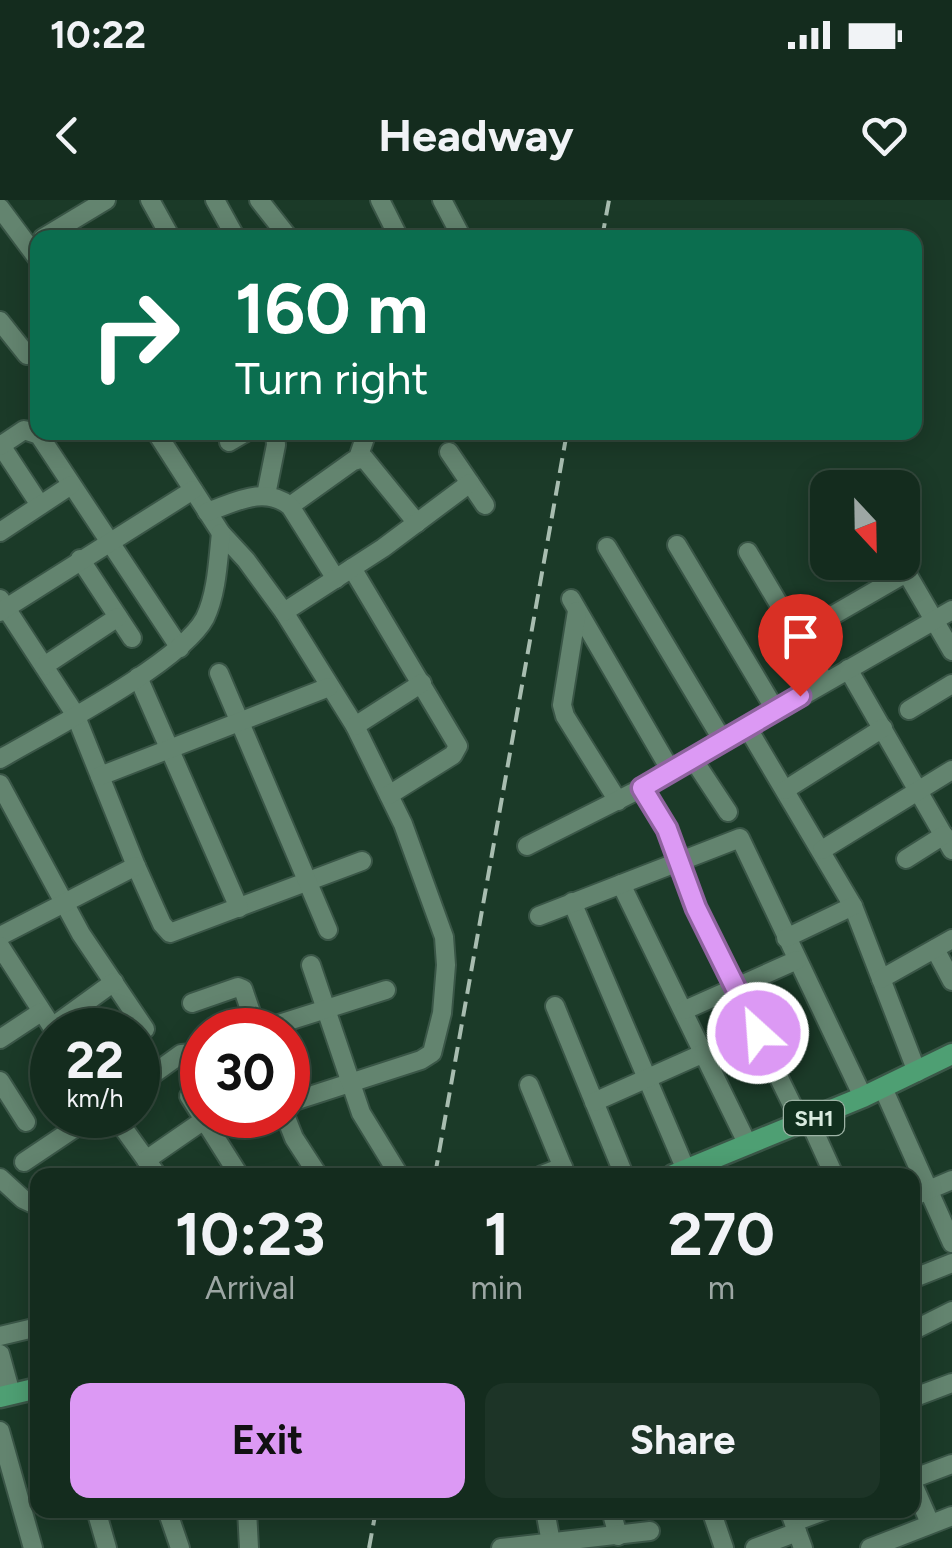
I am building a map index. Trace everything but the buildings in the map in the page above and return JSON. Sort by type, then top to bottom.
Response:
[{"type":"main road","name":"SH1","points":[[689,1168],[863,1097],[952,1054]]},
{"type":"street","points":[[56,230],[86,205],[106,200]]},
{"type":"street","points":[[150,200],[167,230]]},
{"type":"street","points":[[215,200],[232,230]]},
{"type":"street","points":[[259,200],[283,230]]},
{"type":"street","points":[[380,200],[395,230]]},
{"type":"street","points":[[442,200],[458,230]]},
{"type":"street","points":[[0,208],[8,233]]},
{"type":"street","points":[[0,321],[27,355]]},
{"type":"street","points":[[30,430],[0,445],[40,505]]},
{"type":"street","points":[[43,440],[180,648]]},
{"type":"street","points":[[161,440],[221,533],[284,612],[355,726],[421,865],[444,937],[442,1013],[432,1053],[310,1096]]},
{"type":"street","points":[[266,495],[275,440]]},
{"type":"street","points":[[290,506],[358,458],[364,440]]},
{"type":"street","points":[[449,452],[485,505]]},
{"type":"street","points":[[358,458],[368,461],[417,524]]},
{"type":"street","points":[[284,612],[417,524],[470,483]]},
{"type":"street","points":[[0,532],[71,485]]},
{"type":"street","points":[[192,490],[2,606],[75,714],[136,866],[162,924],[170,933],[362,861]]},
{"type":"street","points":[[207,512],[266,495],[290,506],[336,579]]},
{"type":"street","points":[[0,758],[138,676],[191,638],[208,609],[221,533]]},
{"type":"street","points":[[676,545],[776,711]]},
{"type":"street","points":[[607,547],[724,741]]},
{"type":"street","points":[[748,552],[825,682]]},
{"type":"street","points":[[80,560],[132,638]]},
{"type":"street","points":[[352,568],[456,740],[457,751],[389,795]]},
{"type":"street","points":[[798,636],[884,580]]},
{"type":"street","points":[[910,580],[952,651]]},
{"type":"street","points":[[618,801],[562,705],[574,605],[671,771]]},
{"type":"street","points":[[527,846],[642,788],[952,610]]},
{"type":"street","points":[[44,666],[118,618]]},
{"type":"street","points":[[848,669],[950,846],[906,859]]},
{"type":"street","points":[[219,672],[328,930]]},
{"type":"street","points":[[138,676],[238,908]]},
{"type":"street","points":[[355,726],[422,684]]},
{"type":"street","points":[[909,710],[952,684]]},
{"type":"street","points":[[100,776],[329,686]]},
{"type":"street","points":[[748,727],[853,906],[916,1072]]},
{"type":"street","points":[[786,790],[883,728]]},
{"type":"street","points":[[693,759],[728,812]]},
{"type":"street","points":[[822,850],[952,770]]},
{"type":"street","points":[[0,784],[65,904],[132,1008]]},
{"type":"street","points":[[642,788],[667,829],[696,908],[830,1168]]},
{"type":"street","points":[[539,916],[736,839],[744,840],[786,938],[863,1097]]},
{"type":"street","points":[[0,936],[136,866]]},
{"type":"street","points":[[621,884],[748,1145]]},
{"type":"street","points":[[572,902],[647,1078],[678,1168]]},
{"type":"street","points":[[786,938],[853,906]]},
{"type":"street","points":[[880,979],[944,944],[952,981]]},
{"type":"street","points":[[0,946],[39,1008]]},
{"type":"street","points":[[685,1010],[797,960]]},
{"type":"street","points":[[311,965],[350,1083],[395,1168]]},
{"type":"street","points":[[80,1008],[114,982]]},
{"type":"street","points":[[192,1003],[238,987],[250,1008]]},
{"type":"street","points":[[310,1014],[386,990]]},
{"type":"street","points":[[555,1006],[621,1168]]},
{"type":"street","points":[[0,1039],[30,1019]]},
{"type":"street","points":[[594,1102],[704,1052]]},
{"type":"street","points":[[0,1081],[26,1122]]},
{"type":"street","points":[[529,1085],[563,1168]]},
{"type":"street","points":[[883,1088],[912,1168]]},
{"type":"street","points":[[24,1162],[60,1138]]},
{"type":"street","points":[[131,1138],[152,1167],[184,1138]]},
{"type":"street","points":[[214,1138],[230,1168]]},
{"type":"street","points":[[294,1138],[313,1168]]},
{"type":"street","points":[[0,1178],[30,1202]]},
{"type":"street","points":[[952,1180],[921,1194],[952,1243]]},
{"type":"street","points":[[920,1276],[952,1263]]},
{"type":"street","points":[[920,1327],[952,1311]]},
{"type":"street","points":[[0,1336],[30,1329]]},
{"type":"street","points":[[0,1354],[6,1396]]},
{"type":"street","points":[[920,1395],[952,1383]]},
{"type":"street","points":[[0,1431],[6,1472],[33,1548]]},
{"type":"street","points":[[920,1477],[952,1464]]},
{"type":"street","points":[[920,1499],[930,1523]]},
{"type":"street","points":[[870,1548],[898,1543],[930,1523],[952,1516]]},
{"type":"street","points":[[98,1518],[107,1548]]},
{"type":"street","points":[[170,1518],[180,1548]]},
{"type":"street","points":[[246,1518],[247,1547]]},
{"type":"street","points":[[546,1518],[551,1545]]},
{"type":"street","points":[[613,1518],[618,1536]]},
{"type":"street","points":[[714,1518],[724,1548]]},
{"type":"street","points":[[755,1548],[796,1528]]},
{"type":"street","points":[[501,1548],[650,1531]]},
{"type":"railway","points":[[603,230],[609,200]]},
{"type":"railway","points":[[436,1168],[566,440]]},
{"type":"railway","points":[[369,1548],[375,1518]]},
{"type":"route","points":[[758,1033],[696,908],[667,829],[642,788],[800,696]]}]
